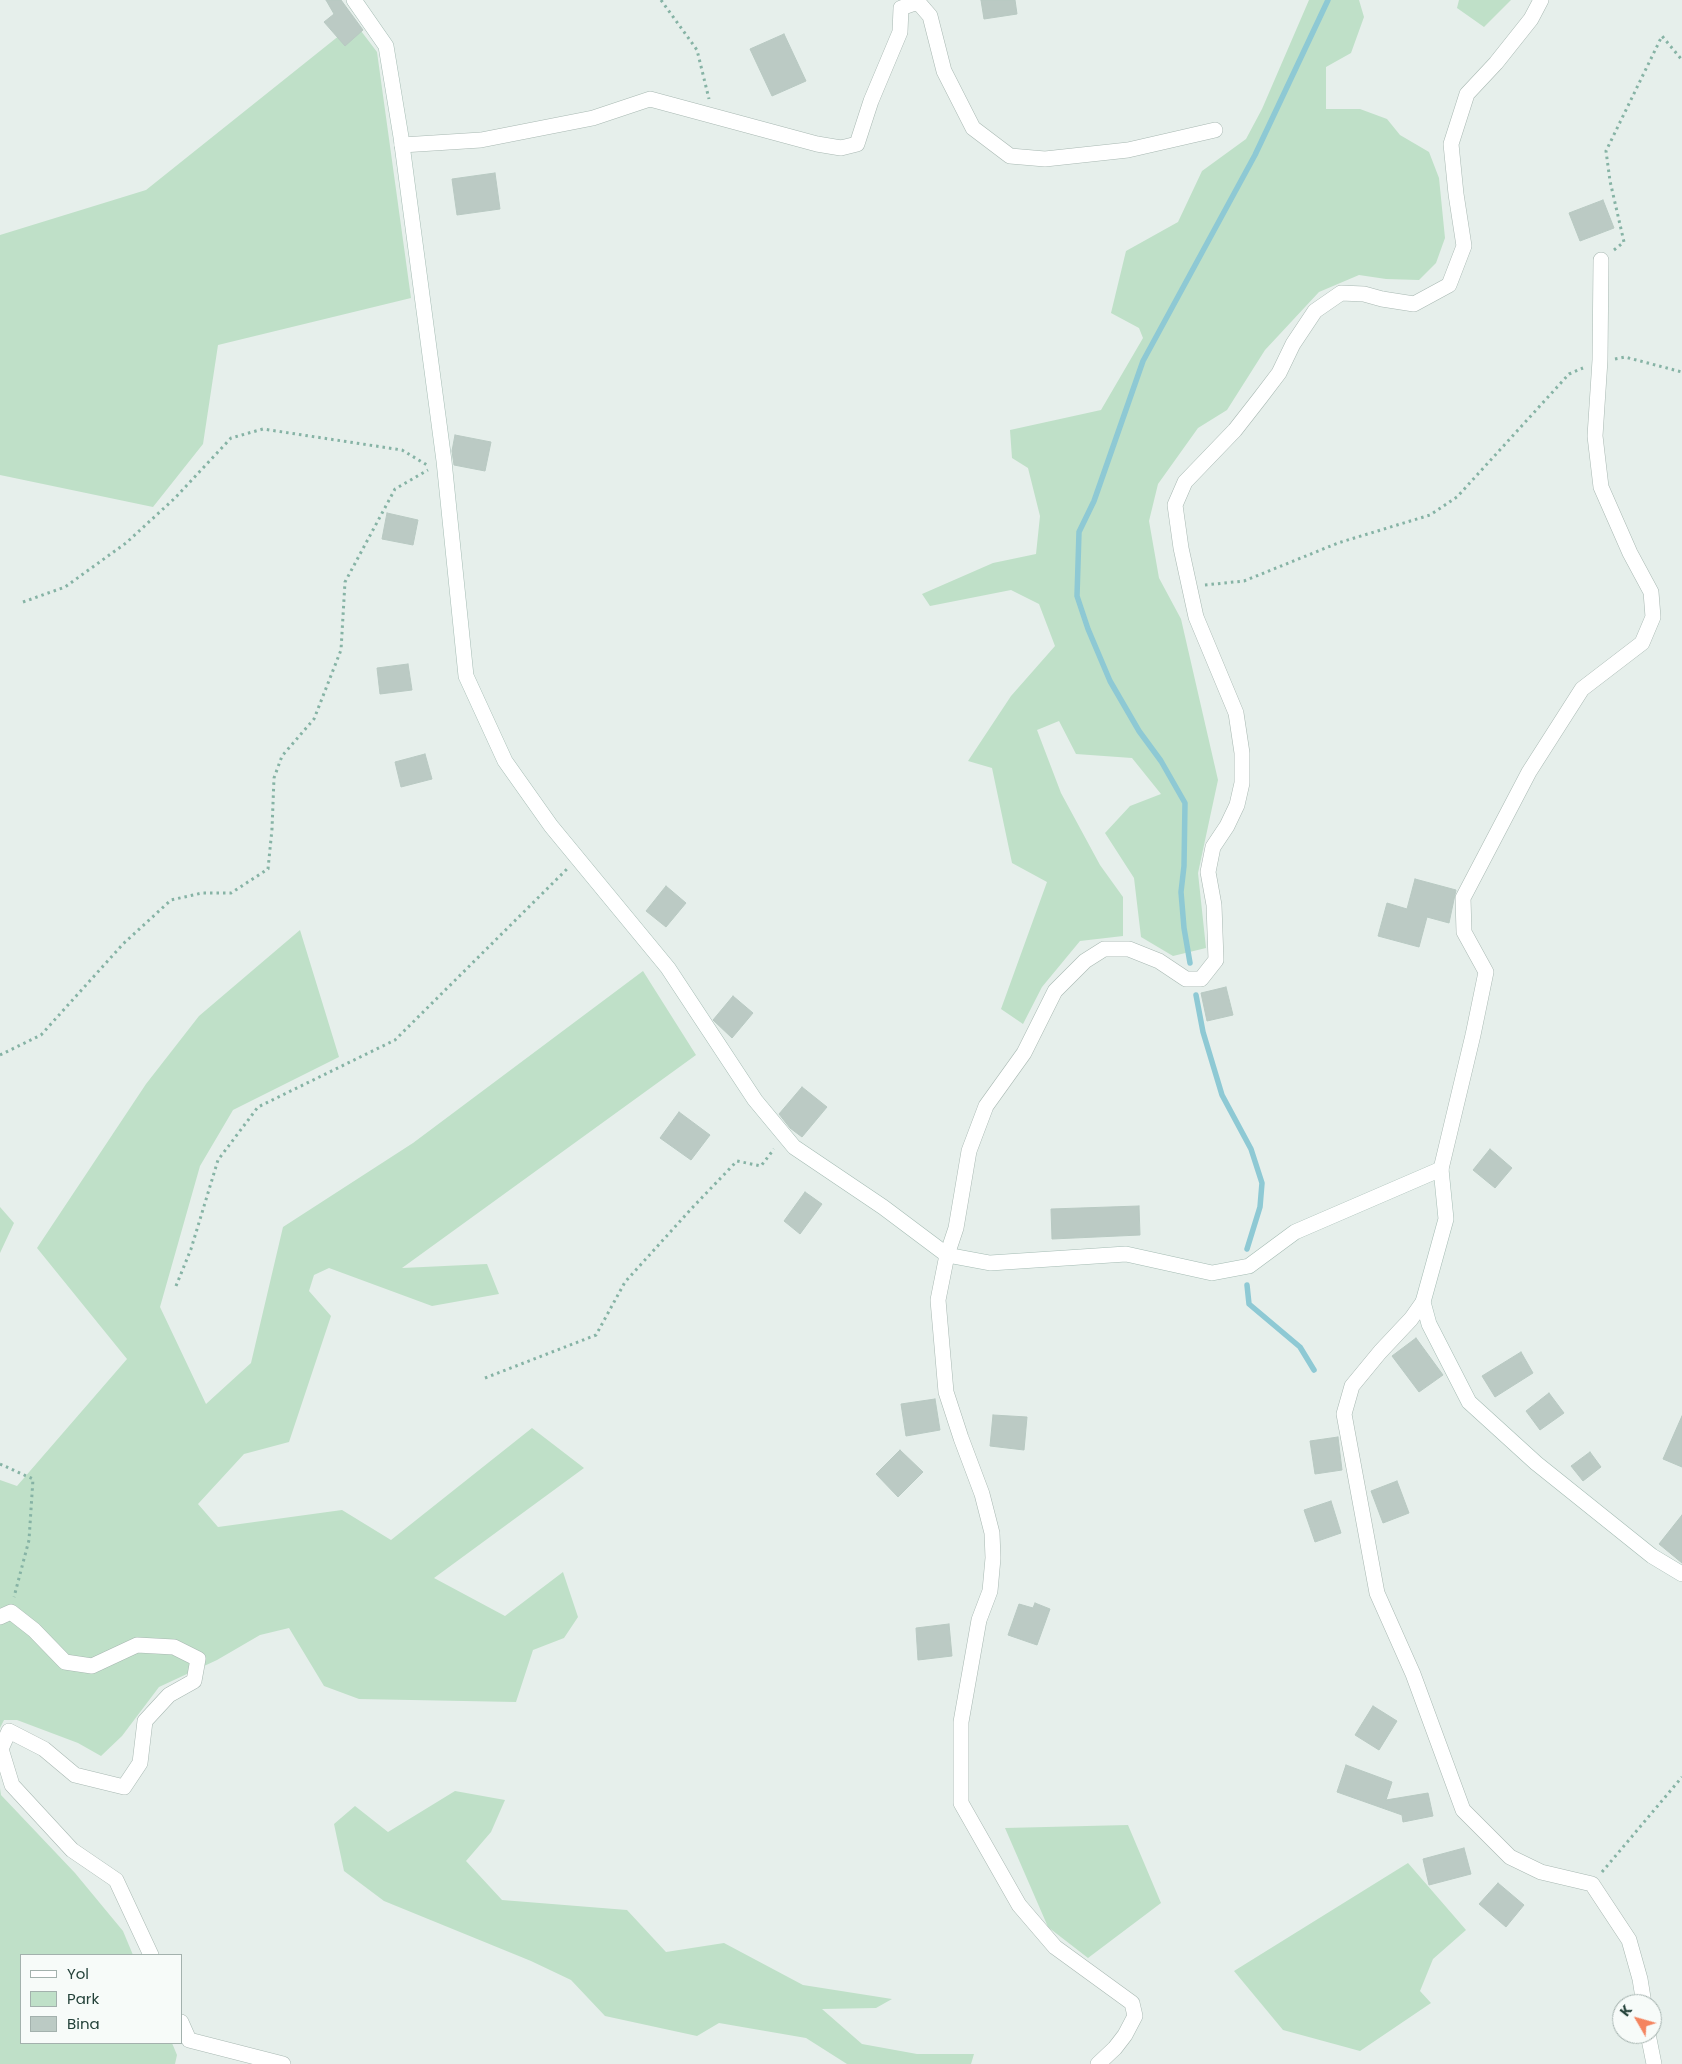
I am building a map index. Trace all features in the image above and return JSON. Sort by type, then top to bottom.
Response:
[{"type":"street","points":[[354,0],[386,46],[402,145],[444,461],[466,676],[505,761],[551,826],[668,968],[755,1100],[794,1147],[883,1207],[947,1255],[990,1263],[1126,1254],[1212,1274],[1249,1266],[1295,1232],[1441,1169]]},
{"type":"street","points":[[1098,2064],[1115,2048],[1125,2035],[1135,2016],[1132,2003],[1055,1947],[1019,1905],[961,1803],[961,1722],[979,1620],[990,1591],[993,1550],[992,1533],[982,1494],[960,1438],[946,1392],[938,1300],[947,1255],[956,1228],[969,1151],[986,1106],[1024,1053],[1055,991],[1085,961],[1104,949],[1129,949],[1159,961],[1186,979],[1201,979],[1216,960],[1214,905],[1208,872],[1213,847],[1227,826],[1237,805],[1242,783],[1242,752],[1236,713],[1196,617],[1175,505],[1185,482],[1235,430],[1279,373],[1293,344],[1315,311],[1341,293],[1364,294],[1414,304],[1449,286],[1464,246],[1451,144],[1467,94],[1496,63],[1532,19],[1541,0]]},
{"type":"street","points":[[402,145],[481,140],[593,118],[650,99],[817,144],[842,148],[857,144],[871,101],[900,32],[901,8],[918,2],[930,16],[944,71],[973,128],[1010,156],[1045,160],[1128,150],[1215,130]]},
{"type":"street","points":[[1601,260],[1600,360],[1595,436],[1601,488],[1630,552],[1651,592],[1653,617],[1642,643],[1582,689],[1529,772],[1463,898],[1464,932],[1486,972],[1441,1169],[1444,1181],[1446,1219],[1423,1302],[1411,1319],[1352,1386],[1344,1414],[1377,1594],[1413,1674],[1463,1810],[1510,1858],[1541,1872],[1592,1884],[1629,1940],[1642,1994]]},
{"type":"street","points":[[1423,1302],[1429,1324],[1469,1402],[1551,1475],[1652,1556],[1682,1574]]},
{"type":"street","points":[[5,1615],[34,1630],[65,1662],[92,1666],[137,1645],[174,1647],[198,1659],[194,1681],[168,1695],[145,1721],[140,1763],[124,1787],[75,1775],[44,1749],[9,1731],[1,1749],[12,1785],[72,1850],[116,1880],[151,1954]]},
{"type":"street","points":[[182,2024],[189,2040],[283,2064]]},
{"type":"street","points":[[1650,2044],[1654,2064]]},
{"type":"path","points":[[661,0],[697,50],[713,116]]},
{"type":"path","points":[[1601,260],[1624,242],[1606,151],[1662,36],[1682,60]]},
{"type":"path","points":[[1189,587],[1244,581],[1338,543],[1430,515],[1457,497],[1569,374],[1600,360],[1625,358],[1682,372]]},
{"type":"path","points":[[0,1055],[41,1034],[123,944],[171,900],[202,893],[231,893],[268,869],[274,778],[282,756],[314,719],[341,650],[345,582],[395,489],[432,468],[402,450],[263,429],[231,438],[175,498],[126,543],[65,587],[23,602]]},
{"type":"path","points":[[176,1286],[191,1248],[218,1160],[258,1107],[395,1040],[578,858]]},
{"type":"path","points":[[485,1378],[596,1334],[625,1282],[737,1161],[761,1166],[774,1151],[779,1129]]},
{"type":"path","points":[[0,1464],[33,1479],[29,1540],[5,1615]]},
{"type":"path","points":[[1592,1884],[1682,1777]]},
{"type":"green space","points":[[1309,0],[1359,0],[1364,17],[1351,53],[1326,67],[1326,109],[1360,109],[1387,119],[1400,135],[1429,152],[1439,178],[1445,238],[1436,263],[1419,280],[1386,279],[1359,275],[1319,292],[1265,350],[1227,410],[1198,428],[1158,484],[1149,521],[1159,578],[1181,619],[1218,780],[1198,873],[1206,948],[1173,956],[1141,937],[1134,878],[1105,833],[1130,806],[1161,794],[1132,758],[1076,754],[1059,721],[1037,730],[1061,793],[1100,865],[1123,897],[1123,936],[1080,941],[1042,987],[1023,1024],[1001,1009],[1047,882],[1012,863],[992,768],[968,761],[1011,696],[1055,646],[1039,604],[1011,590],[930,606],[922,594],[993,563],[1036,554],[1040,516],[1028,468],[1012,458],[1010,430],[1101,410],[1143,338],[1139,328],[1111,313],[1126,251],[1178,222],[1202,171],[1246,139],[1262,109]]},
{"type":"green space","points":[[1459,0],[1511,0],[1484,27],[1457,8]]},
{"type":"green space","points":[[355,23],[377,52],[411,298],[218,345],[203,444],[153,507],[0,475],[0,235],[146,190]]},
{"type":"green space","points":[[300,930],[339,1057],[233,1110],[200,1166],[160,1307],[206,1404],[251,1363],[283,1227],[413,1143],[643,971],[696,1055],[402,1268],[487,1264],[499,1294],[432,1306],[329,1268],[314,1275],[309,1291],[331,1316],[289,1442],[244,1454],[198,1504],[218,1527],[342,1510],[391,1540],[532,1428],[584,1468],[434,1578],[505,1616],[563,1572],[578,1617],[564,1638],[533,1650],[516,1702],[359,1699],[324,1686],[289,1628],[260,1635],[217,1660],[159,1687],[122,1736],[101,1756],[78,1743],[17,1720],[4,1720],[0,1728],[0,1480],[17,1486],[127,1359],[37,1248],[146,1084],[199,1016]]},
{"type":"green space","points":[[0,1207],[14,1223],[0,1253]]},
{"type":"green space","points":[[0,1788],[1,1795],[75,1873],[123,1931],[133,1954],[20,1954],[20,2044],[172,2044],[177,2055],[175,2064],[0,2064]]},
{"type":"green space","points":[[455,1791],[505,1800],[491,1832],[466,1861],[502,1900],[627,1910],[666,1952],[724,1943],[803,1985],[892,1999],[876,2008],[822,2009],[862,2044],[917,2054],[974,2054],[971,2064],[847,2064],[806,2038],[719,2023],[697,2036],[605,2016],[571,1980],[531,1961],[384,1901],[344,1871],[334,1824],[355,1806],[388,1832]]},
{"type":"green space","points":[[1128,1825],[1161,1903],[1088,1958],[1048,1927],[1005,1828]]},
{"type":"green space","points":[[1408,1863],[1466,1930],[1433,1959],[1420,1991],[1431,2003],[1360,2051],[1283,2030],[1234,1971]]},
{"type":"building","points":[[326,0],[341,0],[363,30],[345,46],[324,22],[334,14]]},
{"type":"building","points":[[981,0],[1015,0],[1017,14],[984,19]]},
{"type":"building","points":[[784,34],[806,81],[772,96],[750,49]]},
{"type":"building","points":[[495,173],[500,209],[457,215],[452,179]]},
{"type":"building","points":[[1603,200],[1614,228],[1580,241],[1569,213]]},
{"type":"building","points":[[455,435],[491,442],[485,471],[454,465],[452,451]]},
{"type":"building","points":[[387,513],[418,520],[413,545],[382,539]]},
{"type":"building","points":[[408,664],[412,690],[380,694],[377,668]]},
{"type":"building","points":[[425,754],[432,779],[401,787],[395,762]]},
{"type":"building","points":[[1415,879],[1456,890],[1449,923],[1427,917],[1419,947],[1378,936],[1387,903],[1407,909]]},
{"type":"building","points":[[666,886],[686,903],[666,927],[646,911]]},
{"type":"building","points":[[1226,987],[1233,1015],[1207,1021],[1201,993]]},
{"type":"building","points":[[733,996],[753,1013],[732,1038],[713,1020]]},
{"type":"building","points":[[802,1087],[827,1107],[802,1137],[790,1128],[779,1114]]},
{"type":"building","points":[[679,1112],[710,1135],[691,1160],[660,1138]]},
{"type":"building","points":[[1490,1149],[1512,1168],[1495,1188],[1473,1170]]},
{"type":"building","points":[[805,1192],[822,1204],[800,1234],[784,1221]]},
{"type":"building","points":[[1139,1206],[1140,1235],[1052,1239],[1051,1209]]},
{"type":"building","points":[[1416,1338],[1443,1375],[1419,1392],[1392,1356]]},
{"type":"building","points":[[1521,1352],[1533,1373],[1495,1397],[1482,1376]]},
{"type":"building","points":[[1549,1393],[1564,1413],[1540,1430],[1526,1411]]},
{"type":"building","points":[[935,1399],[940,1430],[906,1436],[901,1404]]},
{"type":"building","points":[[993,1415],[1027,1417],[1024,1450],[990,1446]]},
{"type":"building","points":[[1682,1416],[1682,1467],[1663,1459]]},
{"type":"building","points":[[1338,1437],[1342,1470],[1315,1474],[1310,1441]]},
{"type":"building","points":[[900,1450],[923,1472],[898,1497],[876,1474]]},
{"type":"building","points":[[1590,1452],[1601,1467],[1583,1481],[1571,1466]]},
{"type":"building","points":[[1397,1481],[1409,1513],[1383,1523],[1371,1491]]},
{"type":"building","points":[[1331,1501],[1341,1533],[1315,1542],[1304,1510]]},
{"type":"building","points":[[1682,1515],[1682,1563],[1659,1544]]},
{"type":"building","points":[[1035,1603],[1050,1609],[1037,1645],[1008,1635],[1019,1604],[1033,1608]]},
{"type":"building","points":[[949,1624],[952,1656],[918,1660],[916,1628]]},
{"type":"building","points":[[1373,1706],[1397,1721],[1379,1750],[1355,1735]]},
{"type":"building","points":[[1346,1765],[1392,1782],[1386,1800],[1428,1793],[1433,1816],[1403,1822],[1402,1815],[1337,1792]]},
{"type":"building","points":[[1464,1848],[1471,1874],[1429,1885],[1423,1859]]},
{"type":"building","points":[[1498,1883],[1524,1905],[1506,1927],[1479,1904]]},
{"type":"waterway","points":[[1190,963],[1184,928],[1181,892],[1184,866],[1185,803],[1161,761],[1139,731],[1110,681],[1088,629],[1077,596],[1079,532],[1094,501],[1143,361],[1255,155],[1328,0]]},
{"type":"waterway","points":[[1196,995],[1203,1032],[1222,1095],[1251,1149],[1262,1183],[1260,1207],[1247,1249]]},
{"type":"waterway","points":[[1247,1285],[1249,1304],[1300,1347],[1314,1370]]}]
